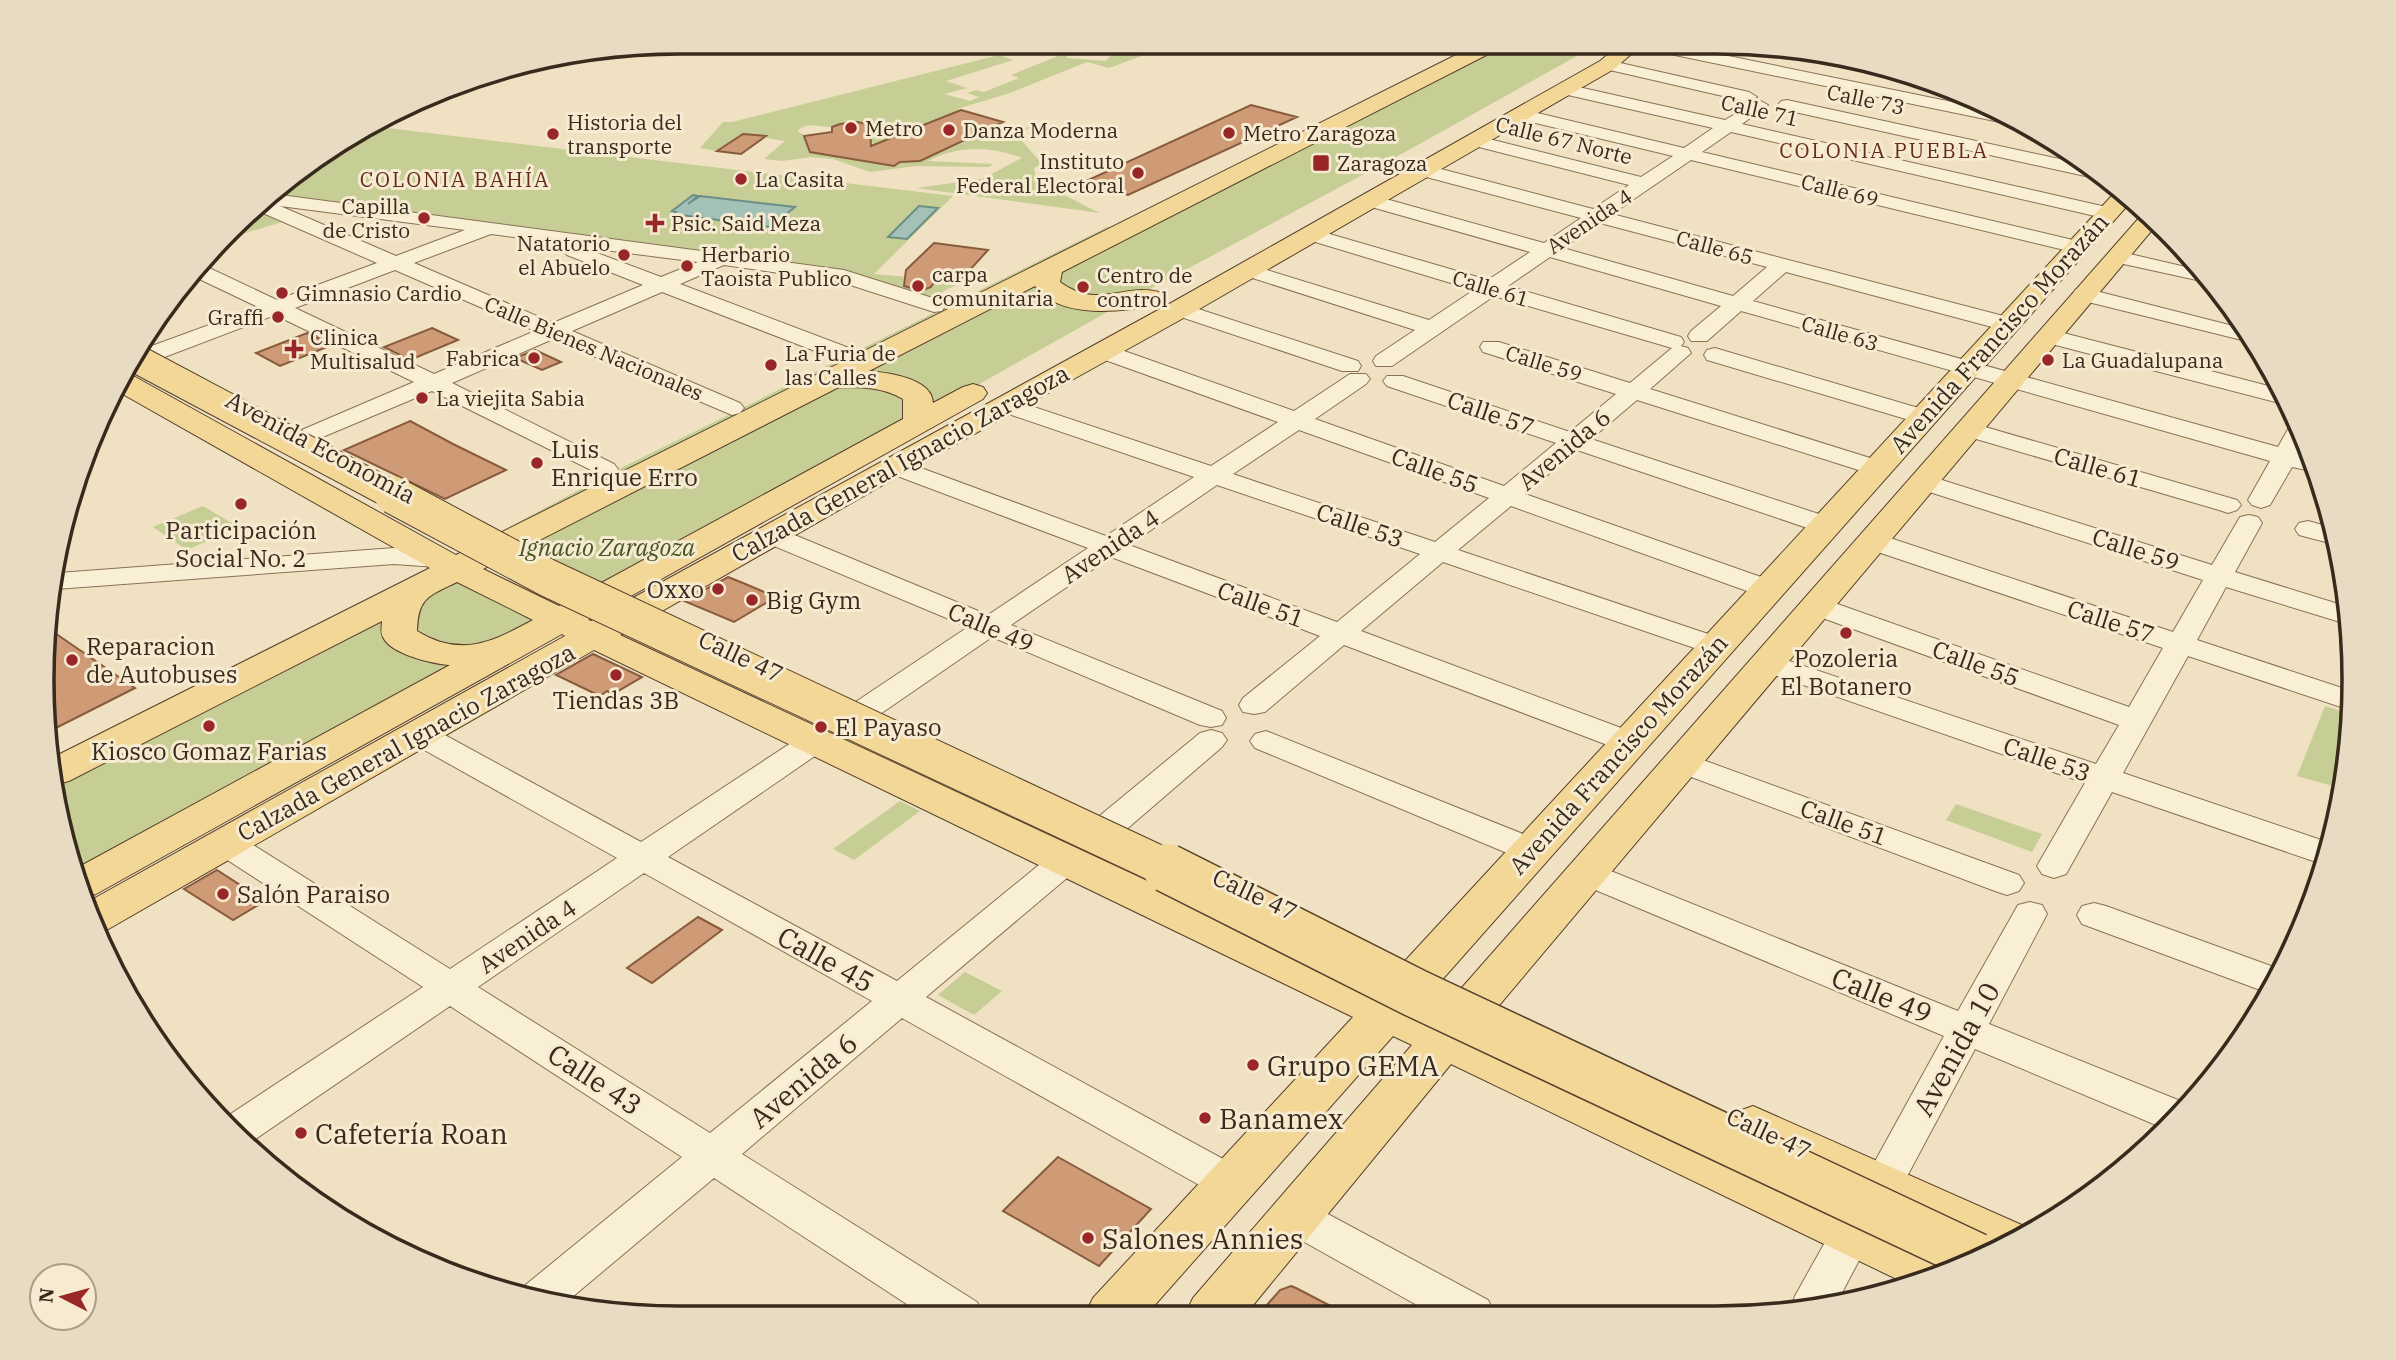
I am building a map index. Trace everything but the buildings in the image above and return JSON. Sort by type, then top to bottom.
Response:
[{"type":"main road","points":[[58,745],[446,563],[838,366],[1052,267],[1358,106],[1446,54]]},
{"type":"main road","points":[[492,539],[605,469],[732,408],[838,366],[934,306],[1471,54]]},
{"type":"main road","name":"Calzada General Ignacio Zaragoza","points":[[100,914],[421,735],[577,628],[918,423],[1165,303],[1247,270],[1566,89],[1611,54]]},
{"type":"main road","name":"Calzada General Ignacio Zaragoza","points":[[621,602],[771,535],[1102,351],[1165,303],[1330,199],[1611,54]]},
{"type":"main road","name":"Avenida Francisco Morazán","points":[[1120,1306],[2117,203]]},
{"type":"main road","name":"Avenida Francisco Morazán","points":[[1220,1306],[1681,762],[2116,257],[2147,227]]},
{"type":"main road","points":[[1052,267],[1046,278],[1047,285],[1073,301],[1105,304],[1165,303]]},
{"type":"main road","name":"Avenida Economía","points":[[141,362],[306,437],[492,539]]},
{"type":"main road","points":[[140,363],[201,412],[526,590],[1062,851]]},
{"type":"main road","points":[[141,363],[548,578],[1118,843],[1415,993],[1967,1253]]},
{"type":"main road","points":[[838,366],[870,379],[901,384],[918,395],[918,423]]},
{"type":"main road","name":"Avenida Economía","points":[[128,385],[446,563]]},
{"type":"main road","points":[[389,532],[411,531],[422,527],[431,520],[435,508]]},
{"type":"main road","name":"Calle 47","points":[[492,539],[621,602],[1998,1238]]},
{"type":"main road","points":[[61,769],[413,589],[446,563]]},
{"type":"main road","name":"Calle 47","points":[[446,563],[577,628],[1062,851],[1386,1011],[1928,1269]]},
{"type":"main road","points":[[413,589],[400,611],[399,635],[420,649],[449,655],[505,650]]},
{"type":"main road","name":"Calzada General Ignacio Zaragoza","points":[[87,881],[505,650],[577,628]]},
{"type":"main road","points":[[652,663],[647,652],[656,639],[677,632],[696,635]]},
{"type":"street","name":"Calle 73","points":[[1611,54],[1766,101],[2075,168]]},
{"type":"street","points":[[1694,54],[1961,105]]},
{"type":"street","name":"Avenida 4","points":[[1390,371],[1432,328],[1820,64]]},
{"type":"street","name":"Calle 71","points":[[1566,89],[1902,166],[2117,203]]},
{"type":"street","points":[[1866,196],[1971,109]]},
{"type":"street","name":"Calle 69","points":[[1521,114],[2077,247]]},
{"type":"street","name":"Calle 67 Norte","points":[[1473,141],[1644,183]]},
{"type":"street","name":"Calle 65","points":[[1422,170],[2007,324]]},
{"type":"street","points":[[279,200],[489,228],[536,237],[724,258],[844,276],[934,306]]},
{"type":"street","name":"Calle 63","points":[[1367,201],[2302,462]]},
{"type":"street","name":"Calle Bienes Nacionales","points":[[268,209],[732,408]]},
{"type":"street","points":[[144,357],[489,228]]},
{"type":"street","name":"Calle 61","points":[[1309,234],[1684,344]]},
{"type":"street","points":[[536,237],[663,284],[838,366]]},
{"type":"street","points":[[2116,257],[2192,275]]},
{"type":"street","points":[[306,437],[724,258]]},
{"type":"street","name":"Avenida 6","points":[[1254,705],[1782,265]]},
{"type":"street","points":[[1247,270],[1432,328]]},
{"type":"street","points":[[205,273],[434,383],[605,469]]},
{"type":"street","points":[[2084,294],[2237,334]]},
{"type":"street","name":"Avenida 4","points":[[862,712],[1296,421],[1354,372],[1165,303]]},
{"type":"street","points":[[2048,336],[2273,395]]},
{"type":"street","name":"Calle 59","points":[[1491,347],[1877,468]]},
{"type":"street","name":"Calle 55","points":[[1102,351],[1768,589]]},
{"type":"street","points":[[1715,355],[1924,416]]},
{"type":"street","name":"Calle 57","points":[[1390,371],[1573,441],[1825,525]]},
{"type":"street","name":"Calle 53","points":[[1005,405],[1716,646]]},
{"type":"street","name":"Calle 61","points":[[1968,429],[2246,509]]},
{"type":"street","points":[[2054,866],[2219,575],[2246,509],[2294,440]]},
{"type":"street","name":"Calle 51","points":[[893,466],[1629,742]]},
{"type":"street","name":"Calle 59","points":[[1923,482],[2337,613]]},
{"type":"street","points":[[2308,529],[2324,534]]},
{"type":"street","name":"Calle 49","points":[[771,535],[990,626],[1211,729],[1109,826]]},
{"type":"street","name":"Calle 57","points":[[1872,541],[2341,698]]},
{"type":"street","points":[[63,581],[394,556],[446,563]]},
{"type":"street","name":"Calle 55","points":[[1816,606],[2136,720]]},
{"type":"street","name":"Calle 53","points":[[1767,663],[2318,851]]},
{"type":"street","name":"Calle 45","points":[[421,735],[1231,1183]]},
{"type":"street","name":"Avenida 4","points":[[242,1126],[817,740]]},
{"type":"street","points":[[1266,741],[1531,850]]},
{"type":"street","name":"Calle 51","points":[[1681,762],[2007,883]]},
{"type":"street","name":"Calle 43","points":[[227,844],[948,1306]]},
{"type":"street","name":"Avenida 6","points":[[548,1292],[899,1000],[1062,851]]},
{"type":"street","name":"Calle 49","points":[[1586,873],[2167,1113]]},
{"type":"street","name":"Avenida 10","points":[[1882,1185],[2030,914]]},
{"type":"street","points":[[2094,915],[2266,978]]},
{"type":"street","points":[[1296,1217],[1458,1306]]},
{"type":"street","points":[[1817,1297],[1853,1232]]},
{"type":"green space","points":[[1063,54],[1069,54],[1066,58],[1106,61],[1112,54],[1147,54],[1109,68],[1087,62],[1010,93],[957,109],[961,110],[875,144],[862,140],[833,145],[832,132],[835,134],[868,125],[862,123],[834,127],[808,126],[797,131],[804,135],[809,150],[874,163],[920,161],[973,135],[989,136],[1005,130],[1032,127],[1016,134],[1042,164],[1034,168],[1037,184],[1045,184],[1046,188],[1100,213],[916,188],[982,179],[1022,158],[987,149],[951,152],[928,161],[993,164],[989,167],[916,166],[870,172],[833,159],[764,159],[785,141],[743,134],[717,151],[700,148],[723,122],[732,122],[999,55],[1013,60],[946,81],[967,88],[944,94],[970,101],[979,97],[967,93],[976,90],[984,92],[1019,78],[1011,75]]},
{"type":"green space","name":"Ignacio Zaragoza","points":[[1485,54],[1580,54],[1407,151],[1120,305],[606,593],[519,547]]},
{"type":"green space","points":[[386,128],[953,196],[874,274],[962,282],[914,306],[848,282],[282,198],[332,160]]},
{"type":"green space","points":[[263,214],[282,222],[242,234]]},
{"type":"green space","points":[[1109,226],[1107,233],[502,538],[496,534],[605,476]]},
{"type":"green space","points":[[203,506],[238,527],[187,550],[153,527]]},
{"type":"green space","points":[[460,577],[540,621],[84,870],[63,781]]},
{"type":"green space","points":[[2325,706],[2340,711],[2332,786],[2297,776]]},
{"type":"green space","points":[[900,801],[920,811],[854,860],[833,849]]},
{"type":"green space","points":[[1956,804],[2042,834],[2032,852],[1946,820]]},
{"type":"green space","points":[[965,972],[1002,991],[974,1015],[938,995]]},
{"type":"water","points":[[693,195],[698,196],[688,204],[700,196],[795,207],[770,227],[674,214],[676,212],[672,211]]},
{"type":"water","points":[[919,206],[938,208],[907,239],[888,237]]},
{"type":"place","name":"Metro","points":[[851,128]]},
{"type":"place","name":"Danza Moderna","points":[[949,130]]},
{"type":"place","name":"Metro Zaragoza","points":[[1229,133]]},
{"type":"place","name":"Historia del transporte","points":[[553,134]]},
{"type":"place","name":"Zaragoza","points":[[1321,163]]},
{"type":"place","name":"Instituto Federal Electoral","points":[[1138,173]]},
{"type":"place","name":"La Casita","points":[[741,179]]},
{"type":"place","name":"Capilla de Cristo","points":[[424,218]]},
{"type":"place","name":"Psic. Said Meza","points":[[655,223]]},
{"type":"place","name":"Natatorio el Abuelo","points":[[624,255]]},
{"type":"place","name":"Herbario Taoista Publico","points":[[687,266]]},
{"type":"place","name":"carpa comunitaria","points":[[918,286]]},
{"type":"place","name":"Centro de control","points":[[1083,287]]},
{"type":"place","name":"Gimnasio Cardio","points":[[282,293]]},
{"type":"place","name":"Graffi","points":[[278,317]]},
{"type":"place","name":"Clinica Multisalud","points":[[294,349]]},
{"type":"place","name":"Fabrica","points":[[534,358]]},
{"type":"place","name":"La Guadalupana","points":[[2048,360]]},
{"type":"place","name":"La Furia de las Calles","points":[[771,365]]},
{"type":"place","name":"La viejita Sabia","points":[[422,398]]},
{"type":"place","name":"Luis Enrique Erro","points":[[537,463]]},
{"type":"place","name":"Participación Social No. 2","points":[[241,504]]},
{"type":"place","name":"Oxxo","points":[[718,589]]},
{"type":"place","name":"Big Gym","points":[[752,600]]},
{"type":"place","name":"Pozoleria El Botanero","points":[[1846,633]]},
{"type":"place","name":"Reparacion de Autobuses","points":[[72,660]]},
{"type":"place","name":"Tiendas 3B","points":[[616,675]]},
{"type":"place","name":"Kiosco Gomaz Farias","points":[[209,726]]},
{"type":"place","name":"El Payaso","points":[[821,727]]},
{"type":"place","name":"Salón Paraiso","points":[[223,894]]},
{"type":"place","name":"Grupo GEMA","points":[[1253,1065]]},
{"type":"place","name":"Banamex","points":[[1205,1118]]},
{"type":"place","name":"Cafetería Roan","points":[[301,1133]]},
{"type":"place","name":"Salones Annies","points":[[1088,1238]]},
{"type":"district","name":"COLONIA PUEBLA","points":[[1884,150]]},
{"type":"district","name":"COLONIA BAHÍA","points":[[455,179]]}]
